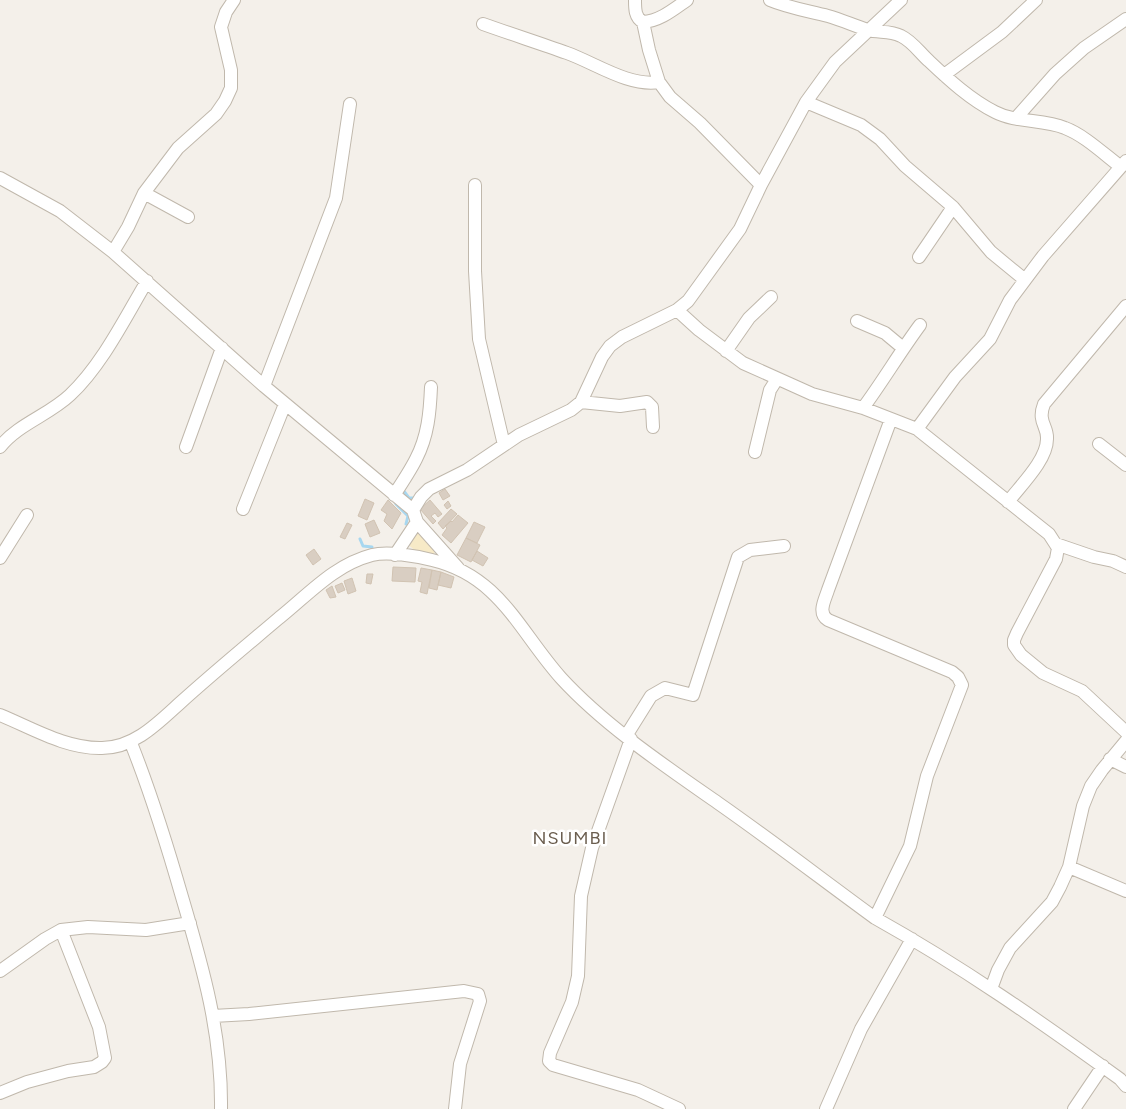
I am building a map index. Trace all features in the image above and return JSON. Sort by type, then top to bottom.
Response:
[{"type":"street","points":[[113,252],[128,227],[144,193],[178,148],[216,114],[225,101],[231,88],[231,70],[221,27],[226,12],[234,0]]},
{"type":"street","points":[[635,0],[637,17],[643,22],[659,82],[670,97],[700,123],[761,185]]},
{"type":"street","points":[[643,22],[652,22],[671,12],[687,0]]},
{"type":"street","points":[[770,0],[870,30],[889,31],[900,34],[966,94],[995,112],[1007,117],[1067,128],[1124,164],[1043,256],[1010,300],[990,339],[955,377],[917,429]]},
{"type":"street","points":[[395,555],[415,516],[421,497],[429,489],[467,470],[519,435],[571,410],[581,402],[602,357],[610,346],[622,337],[677,310],[688,301],[735,237],[806,102],[835,62],[901,0]]},
{"type":"street","points":[[944,75],[995,38],[1018,19],[1036,0]]},
{"type":"street","points":[[1016,118],[1055,74],[1084,48],[1126,19]]},
{"type":"street","points":[[483,24],[570,54],[633,80],[648,83],[659,82]]},
{"type":"street","points":[[806,102],[861,125],[880,139],[905,166],[954,207],[991,252],[1025,280]]},
{"type":"street","points":[[264,386],[336,198],[350,104]]},
{"type":"street","points":[[0,178],[60,211],[148,281],[264,386],[394,495],[415,516],[460,570]]},
{"type":"street","points":[[475,185],[475,271],[479,339],[504,445]]},
{"type":"street","points":[[144,193],[188,217]]},
{"type":"street","points":[[919,257],[954,207]]},
{"type":"street","points":[[0,447],[22,428],[71,394],[100,359],[148,281]]},
{"type":"street","points":[[726,351],[749,318],[771,297]]},
{"type":"street","points":[[1008,502],[1046,453],[1048,435],[1042,418],[1044,404],[1126,306]]},
{"type":"street","points":[[677,310],[699,330],[743,363],[812,394],[863,408],[917,429],[1049,534],[1058,548],[1056,559],[1017,633],[1014,645],[1021,655],[1043,673],[1082,691],[1126,732]]},
{"type":"street","points":[[857,320],[885,333],[903,348]]},
{"type":"street","points":[[863,408],[920,325]]},
{"type":"street","points":[[186,447],[222,348]]},
{"type":"street","points":[[756,452],[770,390],[777,379]]},
{"type":"street","points":[[394,495],[417,458],[425,436],[430,414],[430,387]]},
{"type":"street","points":[[581,402],[620,406],[647,402],[652,407],[653,427]]},
{"type":"street","points":[[243,509],[285,404]]},
{"type":"street","points":[[876,918],[910,846],[927,776],[962,685],[958,676],[952,672],[828,620],[822,614],[828,590],[891,420]]},
{"type":"street","points":[[1100,444],[1126,465]]},
{"type":"street","points":[[0,558],[27,515]]},
{"type":"street","points":[[1056,544],[1094,557],[1113,561],[1126,567]]},
{"type":"street","points":[[679,1109],[638,1090],[553,1065],[549,1061],[550,1053],[572,1002],[578,976],[581,896],[592,848],[629,737],[651,696],[665,688],[693,695],[738,557],[750,550],[784,546]]},
{"type":"street","points":[[0,715],[64,742],[104,748],[131,742],[160,721],[211,675],[294,606],[326,576],[357,560],[376,554],[433,560],[460,570],[488,587],[511,612],[560,677],[589,705],[629,737],[876,918],[991,989],[1103,1066],[1126,1086]]},
{"type":"street","points":[[991,989],[998,970],[1010,948],[1052,902],[1069,867],[1083,806],[1091,786],[1110,759],[1126,741]]},
{"type":"street","points":[[131,742],[146,779],[202,966],[217,1032],[221,1109]]},
{"type":"street","points":[[1110,759],[1126,767]]},
{"type":"street","points":[[1069,867],[1126,891]]},
{"type":"street","points":[[0,971],[45,938],[62,930],[88,927],[146,930],[190,923]]},
{"type":"street","points":[[0,1093],[27,1082],[68,1071],[94,1067],[105,1058],[99,1027],[62,930]]},
{"type":"street","points":[[826,1109],[861,1029],[912,939]]},
{"type":"street","points":[[213,1016],[250,1014],[464,991],[478,994],[480,1000],[460,1064],[455,1109]]},
{"type":"street","points":[[1074,1109],[1103,1066]]},
{"type":"sand","points":[[417,529],[433,548],[435,555],[416,551],[407,543]]},
{"type":"building","points":[[445,489],[450,496],[443,500],[439,493]]},
{"type":"building","points":[[365,499],[374,503],[367,520],[358,516]]},
{"type":"building","points":[[388,500],[401,513],[392,529],[384,521],[387,514],[381,510]]},
{"type":"building","points":[[430,500],[442,514],[438,517],[435,513],[431,516],[436,521],[433,524],[420,509]]},
{"type":"building","points":[[448,501],[451,506],[447,509],[444,505]]},
{"type":"building","points":[[451,509],[457,514],[443,529],[438,523]]},
{"type":"building","points":[[458,515],[468,523],[451,543],[442,535],[447,528],[445,526]]},
{"type":"building","points":[[374,520],[380,533],[370,537],[365,524]]},
{"type":"building","points":[[474,522],[485,527],[477,543],[466,538]]},
{"type":"building","points":[[347,523],[352,525],[345,539],[340,537]]},
{"type":"building","points":[[466,538],[480,545],[471,562],[457,555]]},
{"type":"building","points":[[314,549],[321,559],[313,565],[306,555]]},
{"type":"building","points":[[477,551],[488,558],[483,566],[472,560]]},
{"type":"building","points":[[393,567],[416,568],[415,582],[392,581]]},
{"type":"building","points":[[421,568],[432,570],[427,594],[420,592],[422,582],[418,581]]},
{"type":"building","points":[[432,570],[441,572],[437,590],[429,588]]},
{"type":"building","points":[[441,572],[454,577],[451,588],[438,585]]},
{"type":"building","points":[[367,574],[373,574],[371,584],[366,583]]},
{"type":"building","points":[[352,578],[356,591],[348,594],[344,581]]},
{"type":"building","points":[[342,583],[345,590],[338,593],[335,586]]},
{"type":"building","points":[[332,586],[336,597],[330,598],[326,590]]},
{"type":"waterway","points":[[403,490],[409,498],[417,498]]},
{"type":"waterway","points":[[396,504],[408,516],[406,524]]},
{"type":"waterway","points":[[360,539],[363,546],[372,547]]},
{"type":"district","name":"NSUMBI","points":[[570,838]]}]
